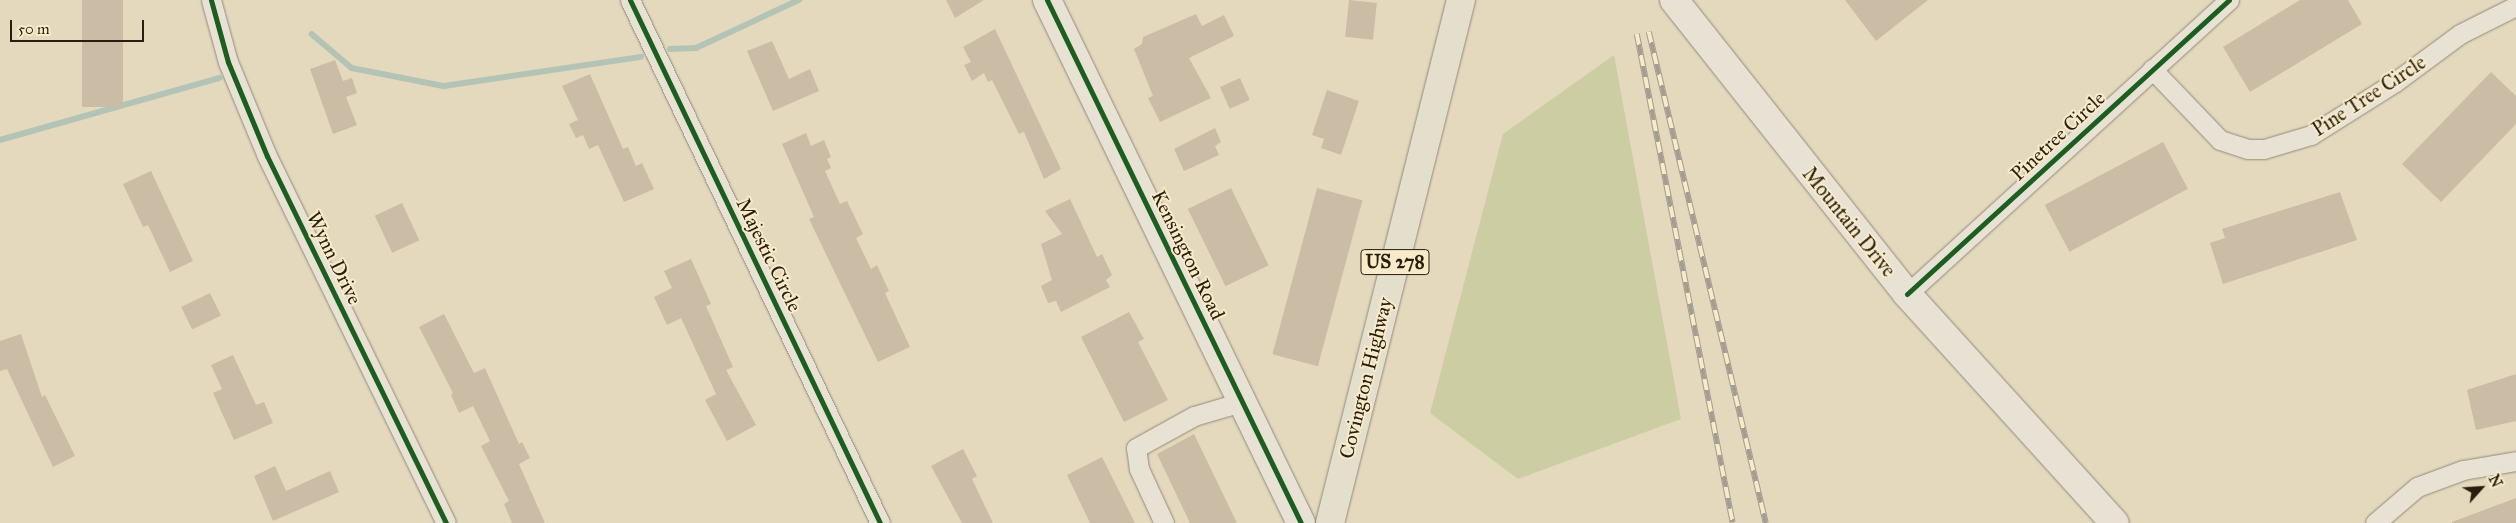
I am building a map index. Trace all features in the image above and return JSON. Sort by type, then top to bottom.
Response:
[{"type":"main road","name":"Kensington Road","points":[[1047,0],[1301,523]]},
{"type":"main road","name":"Covington Highway","points":[[1330,523],[1461,0]]},
{"type":"main road","name":"Mountain Drive","points":[[1674,0],[1906,294],[2115,523]]},
{"type":"street","name":"Wynn Drive","points":[[211,0],[228,62],[267,156],[446,523]]},
{"type":"street","name":"Majestic Circle","points":[[630,0],[880,523]]},
{"type":"street","name":"Pinetree Circle","points":[[1906,294],[2229,0]]},
{"type":"street","name":"Pine Tree Circle","points":[[2152,69],[2220,140],[2247,149],[2264,149],[2312,135],[2395,82],[2460,34],[2516,6]]},
{"type":"street","points":[[1164,523],[1139,470],[1136,448],[1194,416],[1242,402]]},
{"type":"street","points":[[2375,523],[2417,487],[2463,470],[2516,461]]},
{"type":"green space","points":[[1614,55],[1681,419],[1518,479],[1430,413],[1503,134]]},
{"type":"building","points":[[82,0],[123,0],[123,107],[82,107]]},
{"type":"building","points":[[946,0],[984,0],[955,18]]},
{"type":"building","points":[[1349,0],[1377,3],[1373,40],[1345,37]]},
{"type":"building","points":[[1845,0],[1928,0],[1876,41]]},
{"type":"building","points":[[2300,0],[2348,0],[2362,24],[2250,92],[2223,47]]},
{"type":"building","points":[[1196,14],[1202,26],[1224,15],[1234,36],[1189,58],[1211,98],[1160,122],[1148,98],[1153,96],[1134,49],[1142,44],[1143,37]]},
{"type":"building","points":[[995,29],[1061,169],[1044,179],[1024,132],[1019,134],[992,80],[988,82],[984,73],[972,81],[964,65],[971,62],[963,47]]},
{"type":"building","points":[[772,41],[789,79],[810,69],[819,91],[773,111],[747,51]]},
{"type":"building","points":[[335,60],[343,81],[352,78],[357,93],[346,97],[357,125],[333,134],[310,69]]},
{"type":"building","points":[[2491,72],[2516,96],[2516,124],[2441,202],[2402,164]]},
{"type":"building","points":[[590,74],[623,149],[628,147],[636,166],[642,163],[654,189],[624,202],[598,145],[589,149],[583,135],[576,138],[569,124],[578,120],[562,86]]},
{"type":"building","points":[[1240,78],[1250,100],[1230,109],[1220,87]]},
{"type":"building","points":[[1327,90],[1359,101],[1341,155],[1321,148],[1324,139],[1312,135]]},
{"type":"building","points":[[1215,128],[1221,142],[1215,146],[1219,155],[1184,171],[1174,149]]},
{"type":"building","points":[[806,133],[811,146],[824,140],[831,157],[827,159],[831,168],[825,171],[840,204],[847,201],[863,234],[856,238],[871,269],[877,265],[889,291],[885,293],[910,347],[878,362],[809,219],[814,217],[782,144]]},
{"type":"building","points":[[2163,142],[2188,189],[2070,252],[2045,205]]},
{"type":"building","points":[[151,171],[193,261],[170,272],[148,225],[143,227],[123,184]]},
{"type":"building","points":[[1231,188],[1269,265],[1226,286],[1188,209]]},
{"type":"building","points":[[1317,188],[1362,200],[1318,366],[1272,354]]},
{"type":"building","points":[[2340,192],[2357,240],[2223,284],[2210,243],[2225,238],[2222,229]]},
{"type":"building","points":[[1070,199],[1097,257],[1102,254],[1112,275],[1106,280],[1110,287],[1061,312],[1056,301],[1048,303],[1041,286],[1052,280],[1041,244],[1062,234],[1045,211]]},
{"type":"building","points":[[402,203],[419,240],[392,253],[375,216]]},
{"type":"building","points":[[691,259],[711,304],[706,306],[733,367],[726,370],[756,425],[727,441],[705,400],[716,394],[681,318],[667,325],[654,297],[672,288],[664,271]]},
{"type":"building","points":[[210,293],[221,315],[192,329],[181,307]]},
{"type":"building","points":[[1129,312],[1144,339],[1138,342],[1168,400],[1124,422],[1081,337]]},
{"type":"building","points":[[444,314],[474,373],[485,368],[519,444],[522,442],[530,458],[519,464],[545,523],[512,523],[504,504],[509,501],[481,446],[490,441],[473,406],[459,413],[451,395],[453,393],[419,327]]},
{"type":"building","points":[[21,334],[42,397],[45,395],[75,456],[53,467],[7,369],[0,371],[0,341]]},
{"type":"building","points":[[233,355],[256,405],[264,402],[273,423],[234,440],[213,393],[222,389],[211,365]]},
{"type":"building","points":[[2516,374],[2516,421],[2476,430],[2467,390]]},
{"type":"building","points":[[1194,434],[1237,523],[1190,523],[1157,454]]},
{"type":"building","points":[[963,449],[977,476],[972,479],[993,523],[962,523],[931,466]]},
{"type":"building","points":[[1102,457],[1135,523],[1090,523],[1067,475]]},
{"type":"building","points":[[275,466],[286,491],[330,471],[339,492],[273,521],[254,476]]},
{"type":"building","points":[[2516,498],[2516,523],[2452,523],[2452,522]]},
{"type":"waterway","points":[[670,49],[696,48],[799,0]]},
{"type":"waterway","points":[[312,34],[352,68],[444,86],[641,57]]},
{"type":"waterway","points":[[0,140],[219,78]]},
{"type":"railway","points":[[1649,32],[1766,523]]},
{"type":"railway","points":[[1637,34],[1733,523]]},
{"type":"cycle path","points":[[211,0],[228,62],[267,156],[446,523]]},
{"type":"cycle path","points":[[630,0],[880,523]]},
{"type":"cycle path","points":[[1047,0],[1301,523]]},
{"type":"cycle path","points":[[1907,294],[2229,0]]}]
